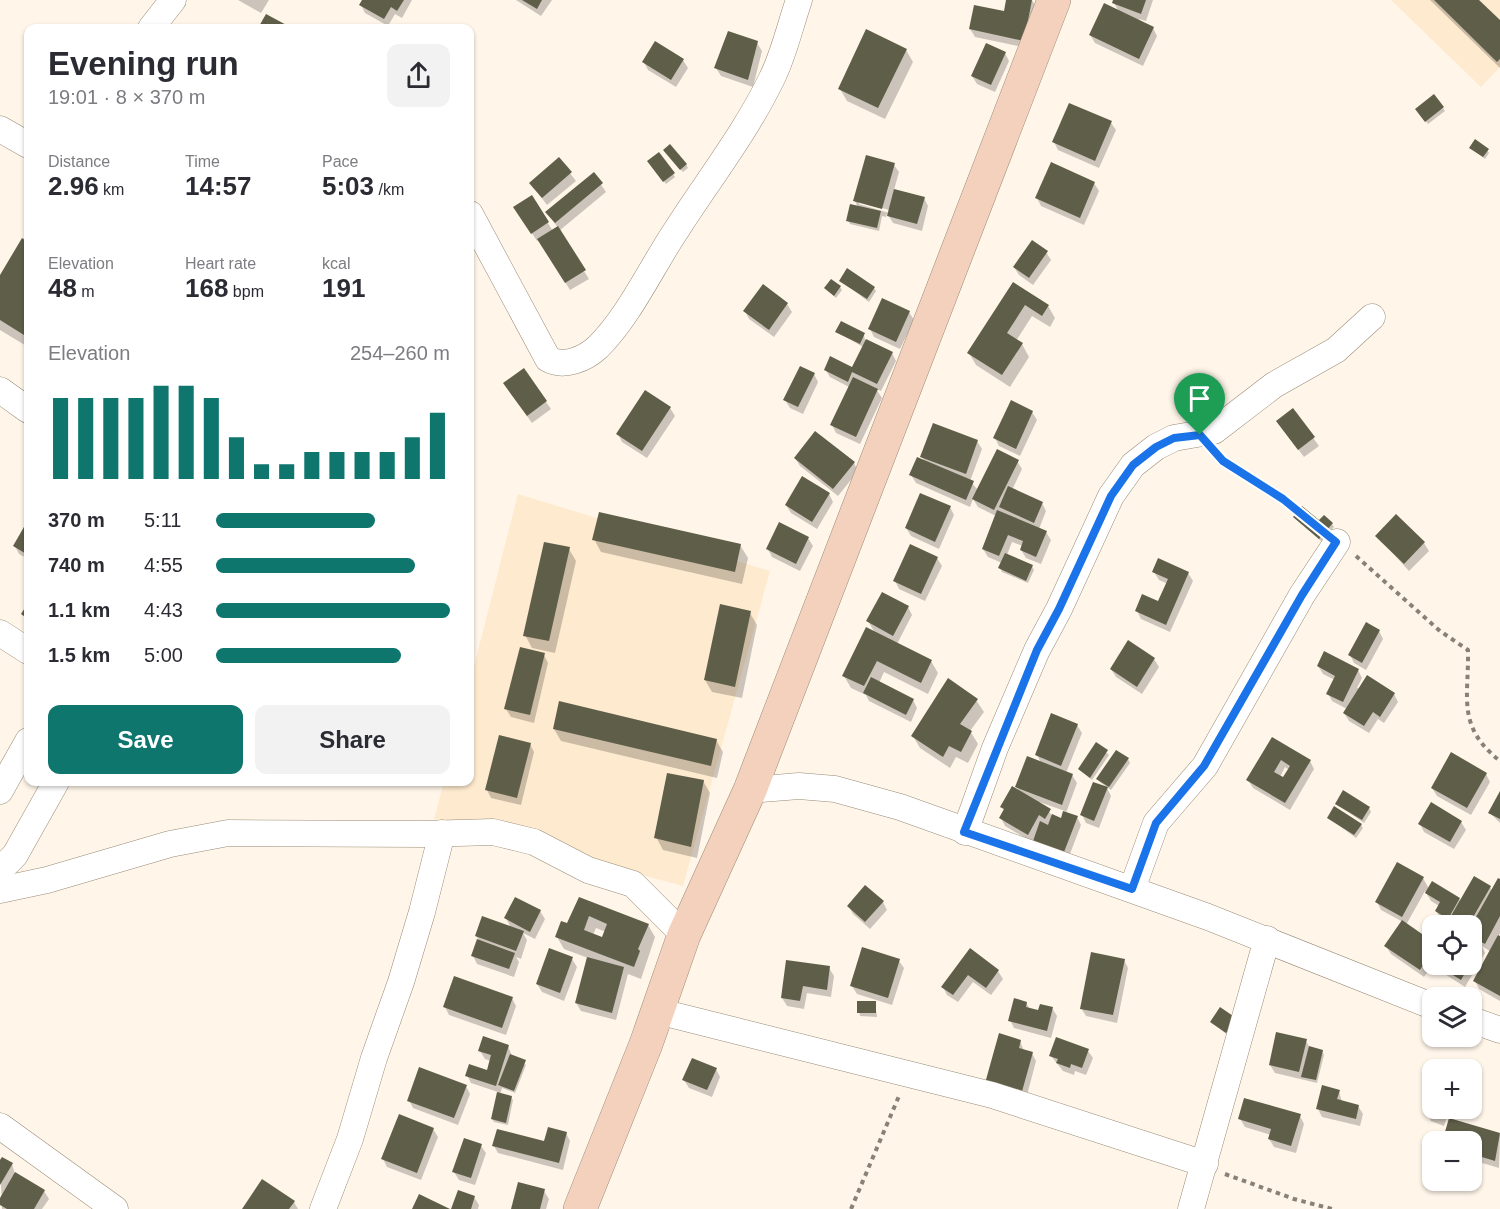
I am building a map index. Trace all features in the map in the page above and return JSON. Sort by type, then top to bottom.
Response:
[{"type":"street","points":[[154,24],[173,0]]},
{"type":"street","points":[[474,221],[548,359],[560,363],[573,362],[597,348],[656,265],[675,231],[752,118],[774,75],[799,0]]},
{"type":"street","points":[[580,1209],[684,935],[750,790],[1054,0]]},
{"type":"street","points":[[0,129],[24,143]]},
{"type":"street","points":[[964,832],[1037,650],[1059,609],[1111,496],[1133,465],[1150,451],[1174,438],[1214,431],[1274,385],[1336,350],[1372,317]]},
{"type":"street","points":[[0,390],[24,407]]},
{"type":"street","points":[[1132,889],[1156,823],[1204,766],[1302,595],[1336,542]]},
{"type":"street","points":[[0,633],[24,648]]},
{"type":"street","points":[[0,791],[24,748]]},
{"type":"street","points":[[0,870],[15,855],[54,786]]},
{"type":"street","points":[[750,790],[799,786],[835,789],[900,807],[964,832],[1132,889],[1267,939],[1422,1002]]},
{"type":"street","points":[[0,890],[47,880],[170,844],[228,833],[493,832],[534,842],[588,870],[633,884],[684,935]]},
{"type":"street","points":[[323,1209],[350,1139],[374,1058],[423,912],[442,833]]},
{"type":"street","points":[[1191,1209],[1267,939]]},
{"type":"street","points":[[657,1011],[909,1073],[1042,1109],[1204,1166]]},
{"type":"street","points":[[1482,1024],[1500,1030]]},
{"type":"street","points":[[0,1126],[115,1209]]},
{"type":"path","points":[[1200,435],[1223,461],[1283,499],[1353,553],[1440,630],[1468,650],[1466,699],[1469,722],[1480,741],[1500,761]]},
{"type":"path","points":[[851,1209],[909,1073]]},
{"type":"path","points":[[1204,1166],[1332,1209]]},
{"type":"shaded area","points":[[1391,0],[1500,0],[1500,67],[1481,87]]},
{"type":"shaded area","points":[[518,494],[770,571],[683,886],[434,819],[443,786],[474,786],[474,666]]},
{"type":"building","points":[[362,0],[404,0],[397,11],[391,7],[384,19],[359,5]]},
{"type":"building","points":[[522,0],[542,0],[537,9]]},
{"type":"building","points":[[1006,0],[1032,0],[1024,41],[969,29],[974,5],[1004,11]]},
{"type":"building","points":[[1113,0],[1146,0],[1141,14],[1112,3]]},
{"type":"building","points":[[1434,0],[1479,0],[1500,20],[1500,59],[1497,62]]},
{"type":"building","points":[[1104,3],[1154,27],[1139,59],[1089,35]]},
{"type":"building","points":[[266,14],[285,24],[260,24]]},
{"type":"building","points":[[866,29],[907,49],[878,108],[838,89]]},
{"type":"building","points":[[728,31],[758,41],[748,80],[714,68]]},
{"type":"building","points":[[655,41],[684,59],[671,80],[642,62]]},
{"type":"building","points":[[986,43],[1006,52],[991,85],[971,76]]},
{"type":"building","points":[[1434,94],[1444,107],[1425,122],[1415,109]]},
{"type":"building","points":[[1069,103],[1112,121],[1095,161],[1052,142]]},
{"type":"building","points":[[1475,139],[1489,149],[1483,157],[1469,148]]},
{"type":"building","points":[[670,144],[687,164],[680,170],[663,150]]},
{"type":"building","points":[[659,152],[675,173],[663,182],[647,161]]},
{"type":"building","points":[[866,155],[895,163],[882,209],[853,201]]},
{"type":"building","points":[[559,157],[572,172],[542,198],[529,183]]},
{"type":"building","points":[[1051,162],[1095,182],[1080,218],[1035,198]]},
{"type":"building","points":[[594,172],[603,183],[555,223],[545,212]]},
{"type":"building","points":[[894,189],[925,197],[917,224],[887,216]]},
{"type":"building","points":[[532,195],[549,222],[531,234],[513,207]]},
{"type":"building","points":[[850,204],[881,211],[877,228],[846,221]]},
{"type":"building","points":[[558,226],[586,270],[565,283],[537,239]]},
{"type":"building","points":[[22,238],[24,239],[24,335],[0,320],[0,275]]},
{"type":"building","points":[[1032,240],[1048,251],[1029,278],[1013,267]]},
{"type":"building","points":[[847,268],[875,287],[867,299],[839,281]]},
{"type":"building","points":[[831,279],[841,286],[834,296],[824,288]]},
{"type":"building","points":[[1013,282],[1049,305],[1042,316],[1025,305],[1007,333],[1023,343],[1002,375],[967,353]]},
{"type":"building","points":[[763,284],[788,303],[769,330],[743,311]]},
{"type":"building","points":[[882,298],[910,311],[896,342],[868,329]]},
{"type":"building","points":[[841,321],[865,333],[860,344],[835,332]]},
{"type":"building","points":[[866,339],[893,352],[877,384],[852,372],[848,382],[824,370],[830,356],[852,367]]},
{"type":"building","points":[[800,366],[815,373],[798,407],[783,400]]},
{"type":"building","points":[[524,368],[547,401],[527,416],[503,383]]},
{"type":"building","points":[[853,377],[878,389],[856,437],[830,425]]},
{"type":"building","points":[[645,390],[671,407],[642,451],[616,434]]},
{"type":"building","points":[[1011,400],[1033,411],[1016,449],[993,438]]},
{"type":"building","points":[[1293,408],[1315,437],[1298,450],[1276,421]]},
{"type":"building","points":[[933,423],[978,440],[966,474],[920,457]]},
{"type":"building","points":[[815,431],[855,462],[833,489],[794,458]]},
{"type":"building","points":[[997,449],[1019,460],[994,510],[972,499]]},
{"type":"building","points":[[917,457],[974,481],[966,500],[909,475]]},
{"type":"building","points":[[802,476],[830,493],[812,522],[785,505]]},
{"type":"building","points":[[1008,486],[1043,502],[1034,523],[999,507]]},
{"type":"building","points":[[920,493],[951,506],[935,542],[905,528]]},
{"type":"building","points":[[1302,506],[1319,520],[1324,515],[1333,523],[1319,539],[1293,517]]},
{"type":"building","points":[[997,510],[1047,531],[1036,557],[1020,550],[1023,541],[1008,535],[999,556],[982,549]]},
{"type":"building","points":[[599,512],[741,544],[735,572],[592,540]]},
{"type":"building","points":[[1396,514],[1425,542],[1404,564],[1375,536]]},
{"type":"building","points":[[779,522],[809,537],[796,564],[766,549]]},
{"type":"building","points":[[24,527],[24,553],[13,546]]},
{"type":"building","points":[[544,542],[570,547],[549,641],[523,636]]},
{"type":"building","points":[[910,544],[938,557],[921,594],[893,581]]},
{"type":"building","points":[[1005,553],[1033,565],[1026,581],[998,568]]},
{"type":"building","points":[[1158,558],[1189,572],[1166,625],[1135,611],[1142,594],[1158,601],[1168,579],[1152,572]]},
{"type":"building","points":[[882,592],[909,606],[893,636],[866,621]]},
{"type":"building","points":[[720,604],[751,611],[735,687],[704,680]]},
{"type":"building","points":[[1366,622],[1380,630],[1362,663],[1348,655]]},
{"type":"building","points":[[866,627],[932,660],[921,683],[877,661],[864,686],[842,676]]},
{"type":"building","points":[[1128,640],[1155,658],[1137,687],[1110,669]]},
{"type":"building","points":[[520,647],[545,653],[530,715],[504,709]]},
{"type":"building","points":[[1324,651],[1359,669],[1343,702],[1326,694],[1335,676],[1317,666]]},
{"type":"building","points":[[1367,675],[1395,693],[1380,717],[1373,712],[1364,726],[1343,713]]},
{"type":"building","points":[[871,677],[914,699],[906,715],[863,693]]},
{"type":"building","points":[[948,678],[978,699],[960,724],[972,731],[961,752],[949,746],[943,757],[911,736]]},
{"type":"building","points":[[559,701],[717,739],[711,766],[553,729]]},
{"type":"building","points":[[1051,713],[1078,724],[1061,766],[1035,755]]},
{"type":"building","points":[[499,735],[531,743],[517,798],[485,790]]},
{"type":"building","points":[[1272,737],[1311,760],[1285,803],[1246,780]],"holes":[[[1281,760],[1290,766],[1283,777],[1274,772]]]},
{"type":"building","points":[[1096,742],[1108,750],[1090,778],[1078,769]]},
{"type":"building","points":[[1116,750],[1129,758],[1109,787],[1096,779]]},
{"type":"building","points":[[1451,752],[1487,773],[1467,808],[1431,788]]},
{"type":"building","points":[[1027,756],[1073,774],[1062,805],[1015,787]]},
{"type":"building","points":[[667,773],[704,780],[691,847],[654,838]]},
{"type":"building","points":[[1093,782],[1108,787],[1094,821],[1080,815]]},
{"type":"building","points":[[1012,786],[1051,809],[1045,819],[1039,815],[1028,835],[999,818],[1004,809],[1000,807]]},
{"type":"building","points":[[1343,790],[1370,807],[1362,820],[1335,804]]},
{"type":"building","points":[[1500,791],[1500,819],[1488,813]]},
{"type":"building","points":[[1431,802],[1462,821],[1450,842],[1418,824]]},
{"type":"building","points":[[1334,806],[1362,824],[1354,835],[1327,818]]},
{"type":"building","points":[[1063,811],[1078,816],[1064,852],[1033,841],[1040,821],[1048,825],[1052,814],[1061,818]]},
{"type":"building","points":[[1397,862],[1424,877],[1402,917],[1375,902]]},
{"type":"building","points":[[1474,876],[1491,886],[1474,915],[1451,915]]},
{"type":"building","points":[[1498,878],[1500,879],[1500,916],[1485,944],[1482,942],[1482,915],[1477,915]]},
{"type":"building","points":[[1432,881],[1460,898],[1450,915],[1442,915],[1435,911],[1440,902],[1425,893]]},
{"type":"building","points":[[865,885],[884,901],[865,922],[847,906]]},
{"type":"building","points":[[515,897],[541,910],[530,932],[504,918]]},
{"type":"building","points":[[579,897],[649,924],[638,949],[640,951],[634,967],[555,937],[561,921],[567,923]],"holes":[[[589,916],[607,924],[602,937],[584,930]]]},
{"type":"building","points":[[482,916],[524,931],[516,951],[475,936]]},
{"type":"building","points":[[1402,920],[1422,934],[1422,967],[1420,970],[1384,946]]},
{"type":"building","points":[[1498,935],[1500,936],[1500,996],[1473,981],[1476,975],[1482,975],[1482,964]]},
{"type":"building","points":[[477,939],[515,953],[509,969],[471,956]]},
{"type":"building","points":[[862,947],[900,959],[888,998],[850,986]]},
{"type":"building","points":[[549,948],[573,957],[560,993],[536,984]]},
{"type":"building","points":[[970,948],[999,970],[986,988],[968,975],[953,995],[941,987]]},
{"type":"building","points":[[1091,952],[1125,959],[1113,1015],[1080,1009]]},
{"type":"building","points":[[587,957],[624,967],[612,1013],[575,1003]]},
{"type":"building","points":[[786,960],[830,966],[827,990],[803,986],[800,1001],[781,998]]},
{"type":"building","points":[[1453,975],[1464,975],[1461,980]]},
{"type":"building","points":[[454,976],[513,997],[502,1028],[443,1007]]},
{"type":"building","points":[[1014,998],[1027,1002],[1026,1007],[1038,1010],[1040,1004],[1053,1007],[1047,1031],[1008,1021]]},
{"type":"building","points":[[857,1001],[876,1001],[876,1013],[857,1013]]},
{"type":"building","points":[[1220,1007],[1236,1018],[1226,1033],[1210,1022]]},
{"type":"building","points":[[1276,1032],[1307,1039],[1299,1072],[1269,1065]]},
{"type":"building","points":[[999,1033],[1021,1040],[1019,1048],[1033,1052],[1021,1095],[982,1094]]},
{"type":"building","points":[[483,1036],[509,1045],[496,1086],[465,1076],[469,1064],[487,1070],[491,1055],[478,1051]]},
{"type":"building","points":[[1056,1037],[1089,1049],[1082,1068],[1071,1064],[1070,1068],[1056,1063],[1058,1059],[1049,1056]]},
{"type":"building","points":[[1309,1046],[1323,1050],[1316,1080],[1301,1077]]},
{"type":"building","points":[[510,1054],[526,1060],[514,1091],[498,1085]]},
{"type":"building","points":[[692,1058],[717,1068],[707,1090],[682,1080]]},
{"type":"building","points":[[419,1067],[467,1085],[454,1118],[407,1101]]},
{"type":"building","points":[[1322,1085],[1340,1090],[1337,1099],[1359,1105],[1356,1119],[1316,1109]]},
{"type":"building","points":[[497,1092],[512,1096],[506,1123],[491,1119]]},
{"type":"building","points":[[1244,1098],[1301,1114],[1291,1146],[1268,1139],[1271,1129],[1238,1119]]},
{"type":"building","points":[[399,1114],[434,1128],[417,1173],[381,1159]]},
{"type":"building","points":[[1449,1119],[1452,1119],[1500,1133],[1495,1161],[1482,1157],[1482,1131],[1445,1131]]},
{"type":"building","points":[[548,1127],[567,1132],[559,1163],[492,1146],[497,1129],[544,1141]]},
{"type":"building","points":[[464,1138],[482,1144],[471,1178],[452,1172]]},
{"type":"building","points":[[2,1157],[13,1163],[0,1185],[0,1160]]},
{"type":"building","points":[[15,1172],[45,1190],[34,1209],[7,1209],[0,1205],[0,1198]]},
{"type":"building","points":[[262,1179],[295,1201],[289,1209],[242,1209]]},
{"type":"building","points":[[518,1182],[545,1189],[540,1209],[511,1209]]},
{"type":"building","points":[[458,1190],[475,1196],[471,1209],[451,1209]]},
{"type":"building","points":[[419,1194],[450,1209],[412,1209]]},
{"type":"route","points":[[1200,435],[1223,461],[1265,486],[1336,542],[1302,595],[1242,699],[1222,739],[1188,788],[1156,823],[1132,889],[964,832],[1037,650],[1059,609],[1111,496],[1125,474],[1144,455],[1174,438],[1200,435]]}]
